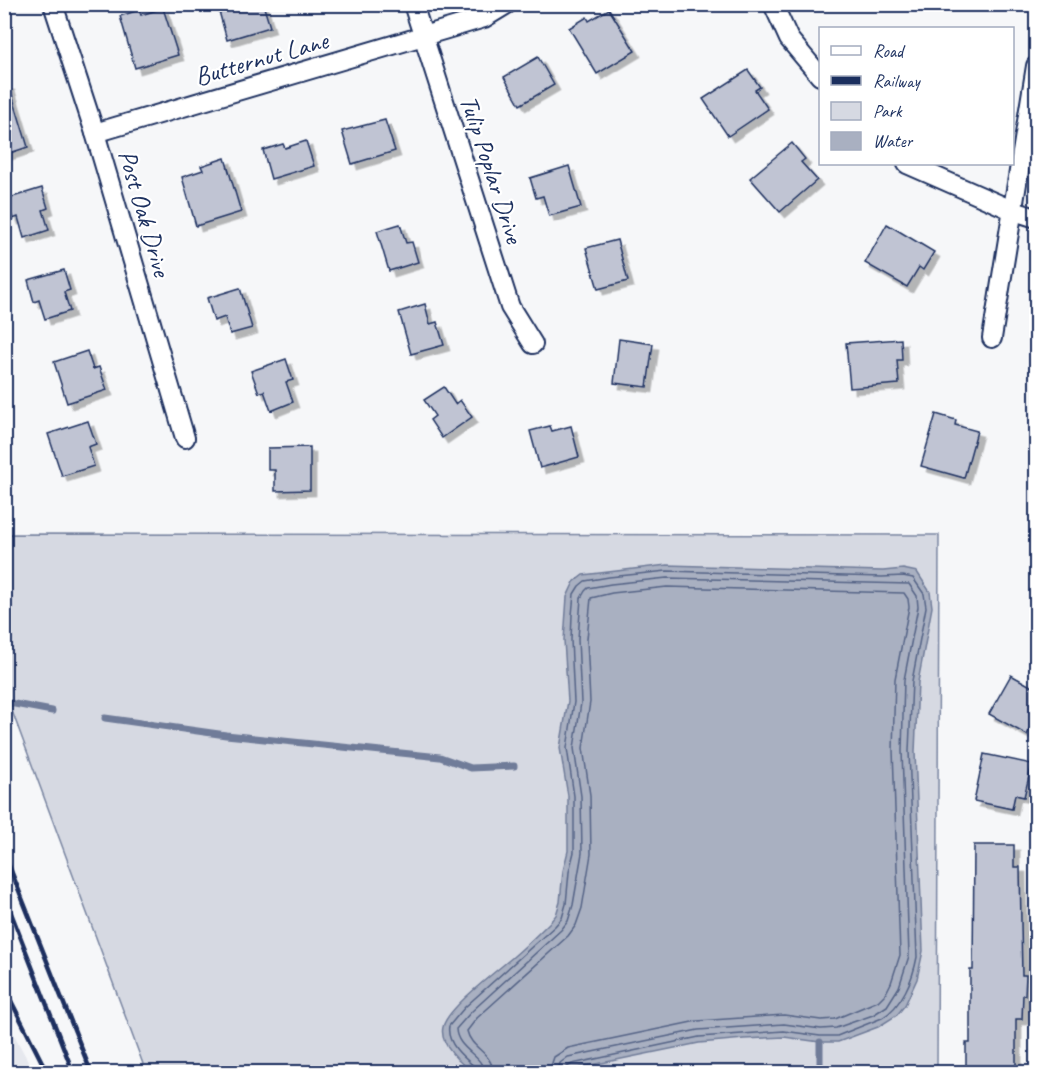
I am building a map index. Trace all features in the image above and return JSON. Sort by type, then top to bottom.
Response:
[{"type":"street","name":"Post Oak Drive","points":[[53,4],[95,133],[184,438]]},
{"type":"street","name":"Tulip Poplar Drive","points":[[413,4],[510,307],[533,344]]},
{"type":"street","name":"Butternut Lane","points":[[95,133],[484,18],[507,4]]},
{"type":"street","points":[[773,4],[789,39],[819,75]]},
{"type":"street","points":[[992,338],[1036,66]]},
{"type":"street","points":[[909,165],[1014,211],[1036,218]]},
{"type":"shaded area","points":[[5,1018],[34,1072],[5,1072]]},
{"type":"green space","points":[[5,534],[939,535],[937,1072],[146,1072],[5,692]]},
{"type":"water","points":[[667,565],[883,571],[903,569],[917,572],[930,592],[932,607],[918,682],[915,752],[923,951],[917,979],[905,1005],[897,1015],[878,1027],[838,1042],[784,1037],[744,1039],[699,1043],[558,1072],[475,1072],[452,1054],[444,1040],[443,1027],[447,1019],[463,1000],[524,948],[551,921],[556,915],[560,902],[563,871],[568,851],[568,796],[560,748],[568,701],[564,640],[567,597],[574,582],[583,575]]},
{"type":"building","points":[[217,4],[263,4],[270,27],[227,40]]},
{"type":"building","points":[[163,8],[178,55],[135,68],[120,16],[139,10],[141,15]]},
{"type":"building","points":[[609,9],[635,51],[597,74],[569,28],[587,17],[589,21]]},
{"type":"building","points":[[538,57],[554,85],[520,105],[504,77]]},
{"type":"building","points":[[748,70],[760,87],[755,90],[768,109],[728,136],[703,99]]},
{"type":"building","points":[[4,85],[9,85],[28,147],[4,155]]},
{"type":"building","points":[[385,120],[395,151],[352,164],[342,131]]},
{"type":"building","points":[[306,141],[314,166],[271,179],[263,150],[283,144],[285,148]]},
{"type":"building","points":[[792,143],[805,159],[801,162],[817,180],[780,212],[750,178]]},
{"type":"building","points":[[225,158],[241,212],[196,226],[182,177],[203,170],[201,166]]},
{"type":"building","points":[[569,166],[581,207],[549,216],[543,196],[536,198],[530,178]]},
{"type":"building","points":[[42,188],[48,208],[43,210],[49,230],[24,238],[18,217],[13,219],[6,199]]},
{"type":"building","points":[[400,224],[406,243],[412,242],[418,262],[389,271],[377,231]]},
{"type":"building","points":[[887,224],[934,252],[923,270],[919,267],[907,287],[865,263]]},
{"type":"building","points":[[617,240],[628,281],[598,289],[586,248]]},
{"type":"building","points":[[64,270],[70,290],[64,292],[70,311],[45,319],[39,300],[34,302],[28,280]]},
{"type":"building","points":[[240,288],[252,328],[230,334],[225,317],[214,321],[207,298]]},
{"type":"building","points":[[425,304],[430,324],[437,322],[444,345],[411,354],[399,312]]},
{"type":"building","points":[[619,339],[653,344],[647,387],[614,383]]},
{"type":"building","points":[[901,339],[902,360],[897,360],[899,384],[850,388],[846,343]]},
{"type":"building","points":[[87,351],[93,369],[99,367],[107,390],[67,403],[54,362]]},
{"type":"building","points":[[286,359],[293,380],[286,382],[293,402],[271,411],[264,391],[259,393],[251,371]]},
{"type":"building","points":[[444,387],[455,404],[460,400],[472,417],[442,438],[430,420],[435,416],[424,400]]},
{"type":"building","points":[[936,414],[956,420],[955,425],[977,431],[964,478],[921,466]]},
{"type":"building","points":[[88,421],[96,444],[88,447],[94,466],[62,476],[48,434]]},
{"type":"building","points":[[550,426],[552,431],[571,426],[579,457],[540,468],[530,431]]},
{"type":"building","points":[[310,447],[310,490],[275,491],[275,470],[268,470],[268,448]]},
{"type":"building","points":[[1011,675],[1036,689],[1036,717],[1027,735],[989,714]]},
{"type":"building","points":[[984,754],[1032,764],[1024,797],[1015,795],[1012,809],[974,801]]},
{"type":"building","points":[[974,845],[1014,845],[1014,867],[1020,867],[1022,975],[1026,975],[1022,1019],[1016,1019],[1016,1072],[966,1072],[966,1043],[970,1043],[970,970],[973,970]]},
{"type":"waterway","points":[[4,702],[52,711]]},
{"type":"waterway","points":[[105,718],[226,735],[440,757],[471,768],[514,766]]},
{"type":"waterway","points":[[820,1042],[820,1070]]},
{"type":"railway","points":[[4,853],[91,1072]]},
{"type":"railway","points":[[4,895],[73,1072]]},
{"type":"railway","points":[[4,987],[47,1072]]}]
